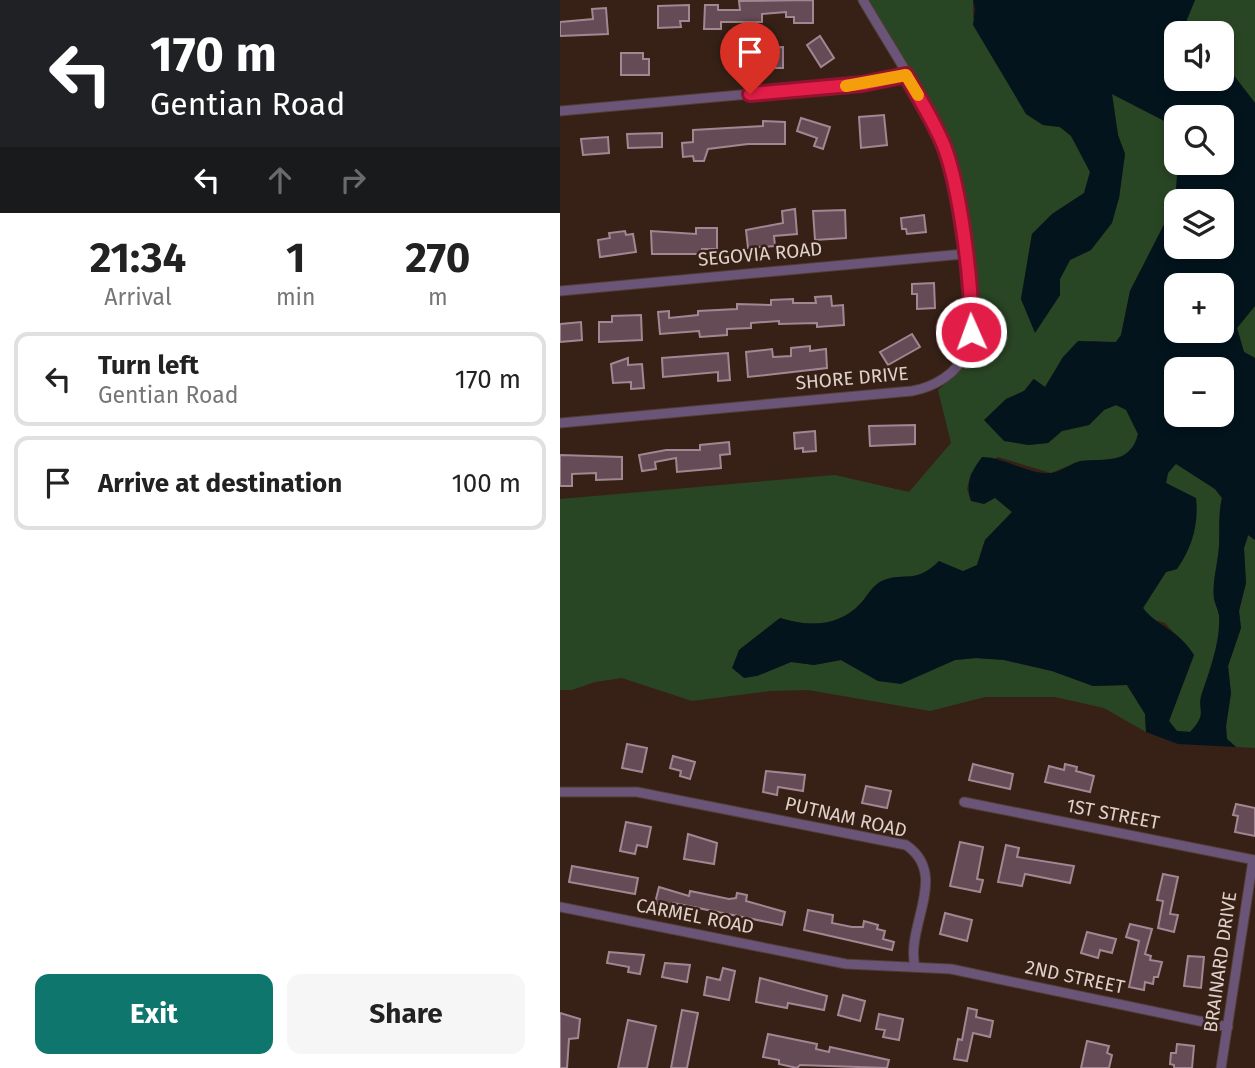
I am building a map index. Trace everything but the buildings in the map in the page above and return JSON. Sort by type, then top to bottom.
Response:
[{"type":"street","name":"SHORE DRIVE","points":[[560,423],[912,391],[933,385],[957,366],[969,343],[972,315],[955,190],[944,146],[863,0]]},
{"type":"street","points":[[560,111],[862,84],[906,75]]},
{"type":"street","name":"SEGOVIA ROAD","points":[[560,291],[964,254]]},
{"type":"street","name":"PUTNAM ROAD","points":[[560,792],[636,792],[906,845],[920,857],[927,875],[913,947],[915,967]]},
{"type":"street","name":"1ST STREET","points":[[964,802],[1254,860]]},
{"type":"street","name":"BRAINARD DRIVE","points":[[1222,1068],[1254,860]]},
{"type":"street","name":"CARMEL ROAD","points":[[560,907],[824,960],[879,968],[915,967]]},
{"type":"street","name":"2ND STREET","points":[[915,967],[951,969],[1228,1027]]},
{"type":"green space","points":[[869,0],[973,0],[973,17],[1026,114],[1043,125],[1060,127],[1071,136],[1082,153],[1090,172],[1084,193],[1052,214],[1032,234],[1021,299],[1035,332],[1060,295],[1060,279],[1070,260],[1091,250],[1119,198],[1125,154],[1118,135],[1112,94],[1164,121],[1164,175],[1177,175],[1176,189],[1164,189],[1164,225],[1130,291],[1121,335],[1115,343],[1091,341],[1063,357],[1045,387],[1033,379],[1024,391],[1006,399],[1028,445],[1048,443],[1062,431],[1089,425],[1104,410],[1116,405],[1126,409],[1138,434],[1136,444],[1120,459],[1080,461],[1051,473],[998,457],[971,473],[967,489],[971,501],[995,497],[1012,512],[985,540],[977,565],[963,572],[939,561],[924,573],[884,580],[843,617],[813,624],[780,618],[739,650],[757,676],[791,662],[814,665],[841,660],[878,681],[901,683],[955,660],[1004,660],[1052,671],[1093,686],[1127,685],[1145,714],[1146,732],[1104,708],[1055,697],[985,697],[930,711],[808,690],[770,691],[692,701],[622,678],[595,682],[572,690],[560,690],[560,499],[835,475],[909,492],[951,443],[938,390],[962,369],[973,344],[977,317],[951,152]]},
{"type":"green space","points":[[1195,0],[1255,0],[1255,103],[1234,76],[1234,21],[1186,21]]},
{"type":"green space","points":[[1255,306],[1255,358],[1244,352],[1237,328]]},
{"type":"green space","points":[[1175,463],[1215,489],[1222,498],[1214,579],[1214,599],[1219,615],[1218,634],[1201,699],[1201,716],[1191,732],[1177,731],[1169,721],[1194,655],[1165,623],[1152,619],[1143,608],[1166,572],[1177,569],[1189,543],[1196,518],[1195,498],[1166,483],[1168,473]]},
{"type":"green space","points":[[1249,534],[1255,540],[1255,748],[1236,747],[1227,739],[1226,726],[1231,693],[1228,666],[1241,628],[1239,611],[1246,583],[1244,548]]},
{"type":"water","points":[[973,0],[1195,0],[1186,21],[1164,21],[1164,91],[1234,91],[1234,76],[1255,103],[1255,306],[1237,328],[1244,352],[1255,358],[1255,540],[1248,535],[1244,548],[1246,583],[1239,611],[1241,628],[1228,666],[1231,693],[1226,726],[1227,739],[1236,747],[1178,744],[1146,732],[1145,714],[1127,685],[1093,686],[1052,671],[1004,660],[955,660],[901,684],[878,681],[841,660],[814,665],[791,662],[757,676],[744,678],[732,668],[739,650],[780,618],[813,624],[833,621],[852,611],[884,580],[924,573],[939,561],[963,571],[977,565],[985,540],[1012,512],[995,498],[984,504],[971,501],[970,478],[982,457],[1051,473],[1081,461],[1116,458],[1129,451],[1138,434],[1126,410],[1116,405],[1104,410],[1089,425],[1062,431],[1048,443],[1028,445],[1004,441],[984,420],[1006,399],[1024,391],[1034,379],[1045,387],[1063,357],[1078,341],[1116,342],[1121,335],[1130,291],[1164,225],[1164,259],[1234,259],[1234,189],[1176,189],[1177,175],[1234,175],[1234,105],[1164,105],[1164,121],[1112,94],[1118,135],[1125,154],[1119,198],[1112,223],[1091,250],[1070,260],[1060,279],[1060,295],[1035,333],[1021,299],[1032,234],[1052,214],[1084,193],[1090,172],[1071,136],[1060,127],[1043,125],[1026,114],[973,25]],"holes":[[[1176,464],[1215,489],[1222,498],[1214,579],[1214,599],[1219,615],[1218,635],[1201,699],[1201,716],[1190,732],[1177,731],[1169,721],[1194,655],[1181,639],[1143,608],[1166,572],[1177,569],[1190,544],[1195,526],[1196,498],[1166,483],[1168,473]]]},
{"type":"slow traffic","points":[[846,86],[906,75],[918,95]]},
{"type":"route","points":[[750,94],[862,84],[906,75],[933,123],[950,165],[972,315],[971,332]]}]
